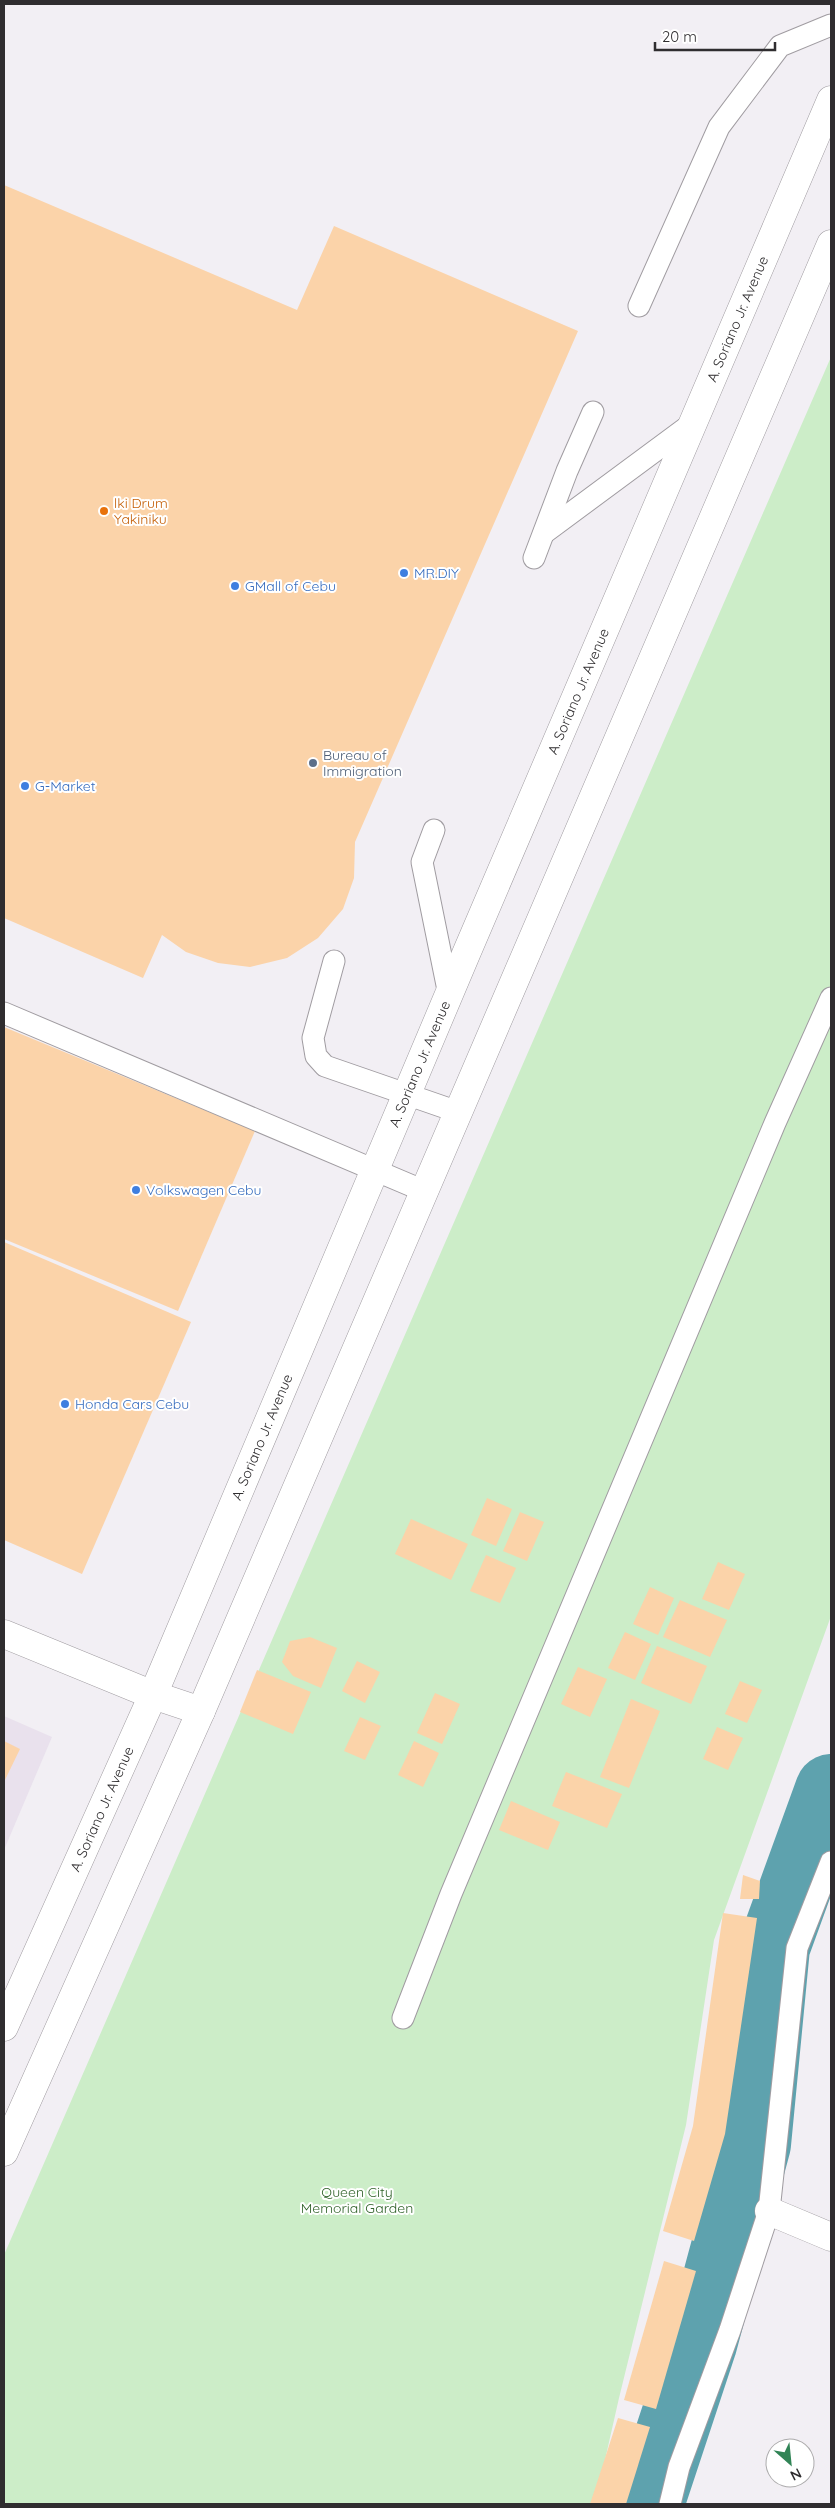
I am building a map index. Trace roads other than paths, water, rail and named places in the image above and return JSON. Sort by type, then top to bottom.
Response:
[{"type":"street","name":"A. Soriano Jr. Avenue","points":[[4,2026],[153,1695],[448,995],[831,100]]},
{"type":"street","points":[[4,2152],[201,1711],[831,244]]},
{"type":"street","points":[[4,1634],[153,1695],[201,1711]]},
{"type":"street","points":[[769,2211],[831,2237]]},
{"type":"lane","points":[[639,306],[719,127],[780,46],[831,25]]},
{"type":"lane","points":[[534,558],[567,471],[593,412]]},
{"type":"lane","points":[[544,532],[694,422]]},
{"type":"lane","points":[[434,830],[422,862],[448,995]]},
{"type":"lane","points":[[334,962],[313,1038],[316,1056],[325,1066],[458,1112]]},
{"type":"lane","points":[[402,2018],[463,1867],[767,1142],[831,998]]},
{"type":"lane","points":[[4,1013],[424,1191]]},
{"type":"lane","points":[[670,2504],[678,2467],[730,2330],[769,2211],[797,1948],[831,1862]]},
{"type":"waterway","points":[[648,2504],[701,2344],[755,2144],[774,1947],[831,1790]]},
{"type":"place","name":"lki Drum Yakiniku","points":[[104,511]]},
{"type":"place","name":"MR.DIY","points":[[404,573]]},
{"type":"place","name":"GMall of Cebu","points":[[235,586]]},
{"type":"place","name":"Bureau of Immigration","points":[[313,763]]},
{"type":"place","name":"G-Market","points":[[25,786]]},
{"type":"place","name":"Volkswagen Cebu","points":[[136,1190]]},
{"type":"place","name":"Honda Cars Cebu","points":[[65,1404]]},
{"type":"park label","name":"Queen City Memorial Garden","points":[[357,2200]]}]
